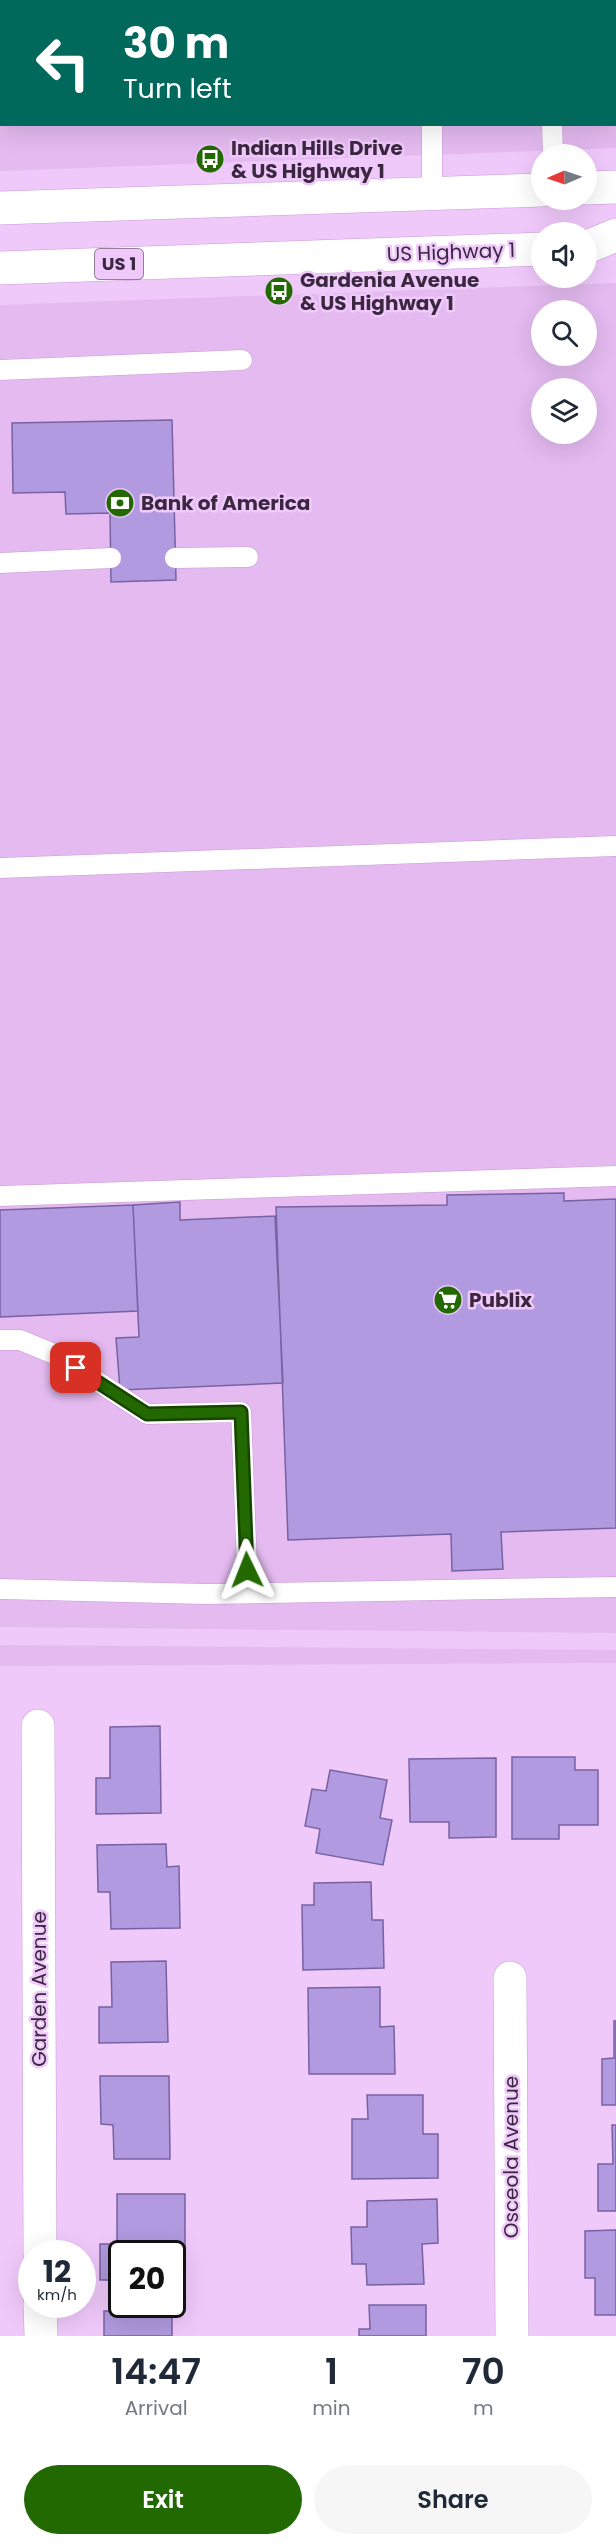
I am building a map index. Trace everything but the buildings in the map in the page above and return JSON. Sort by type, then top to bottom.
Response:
[{"type":"main road","points":[[597,189],[616,188]]},
{"type":"main road","points":[[0,208],[531,190]]},
{"type":"main road","points":[[597,243],[616,235]]},
{"type":"main road","points":[[597,247],[616,246]]},
{"type":"main road","name":"US Highway 1","points":[[0,268],[531,249]]},
{"type":"main road","name":"Garden Avenue","points":[[38,1726],[40,2240]]},
{"type":"main road","name":"Osceola Avenue","points":[[510,1978],[512,2336]]},
{"type":"main road","points":[[40,2318],[41,2336]]},
{"type":"lane","points":[[432,126],[432,193]]},
{"type":"lane","points":[[552,126],[553,144]]},
{"type":"lane","points":[[0,370],[242,360]]},
{"type":"lane","points":[[175,558],[248,557]]},
{"type":"lane","points":[[0,563],[111,558]]},
{"type":"lane","points":[[0,868],[616,846]]},
{"type":"lane","points":[[0,1196],[616,1176]]},
{"type":"lane","points":[[0,1341],[20,1340],[59,1356],[147,1414],[241,1412],[248,1593]]},
{"type":"lane","points":[[0,1589],[248,1593],[616,1587]]},
{"type":"shaded area","points":[[0,126],[616,126],[616,148],[597,149],[597,144],[531,144],[531,151],[0,171]]},
{"type":"shaded area","points":[[616,283],[616,1633],[0,1627],[0,305],[531,286],[531,288],[597,288],[597,284]]},
{"type":"shaded area","points":[[0,1645],[616,1650],[616,1663],[0,1666]]},
{"type":"place","name":"Indian Hills Drive & US Highway 1","points":[[210,159]]},
{"type":"place","name":"Gardenia Avenue & US Highway 1","points":[[279,291]]},
{"type":"place","name":"Bank of America","points":[[120,503]]},
{"type":"place","name":"Publix","points":[[448,1300]]},
{"type":"route","points":[[76,1368],[147,1414],[241,1412],[247,1570]]}]
